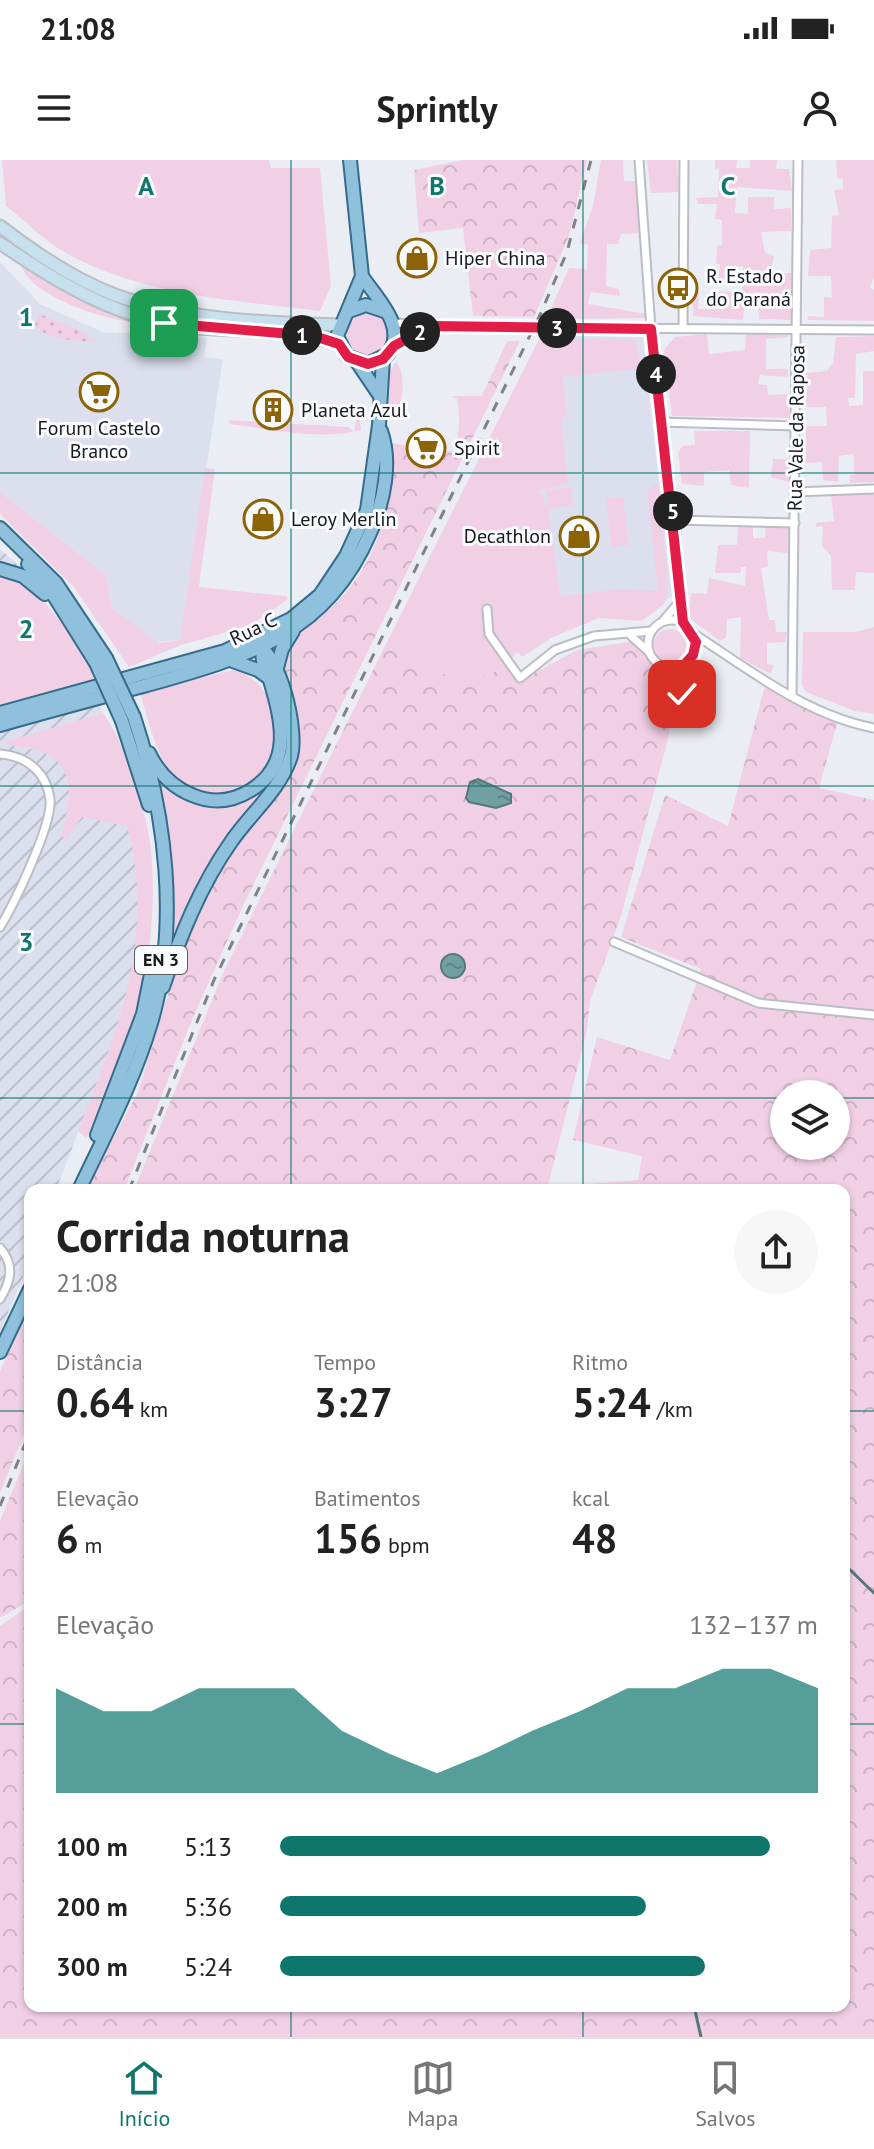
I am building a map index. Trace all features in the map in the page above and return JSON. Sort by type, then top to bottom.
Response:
[{"type":"main road","points":[[350,160],[362,276],[349,311],[339,325],[339,344],[347,356],[368,364],[383,359],[394,346],[390,318],[362,276]]},
{"type":"main road","points":[[0,226],[65,272],[128,299],[190,313],[339,325]]},
{"type":"main road","points":[[0,243],[85,296],[164,323],[314,336],[339,344]]},
{"type":"main road","points":[[349,311],[366,305],[390,318]]},
{"type":"main road","name":"Rua C","points":[[0,713],[249,642],[291,619],[320,595],[346,556],[367,510],[379,425],[383,359]]},
{"type":"main road","points":[[357,362],[380,396]]},
{"type":"main road","name":"Rua C","points":[[0,725],[233,661],[293,631],[329,600],[358,562],[373,526],[386,471],[386,445],[379,425]]},
{"type":"main road","name":"EN 3","points":[[0,528],[56,583],[84,619],[128,719],[140,736],[155,794],[165,856],[165,938],[152,1021],[126,1094],[79,1184]]},
{"type":"main road","name":"EN 3","points":[[0,537],[28,563],[101,661]]},
{"type":"main road","points":[[0,569],[23,576],[44,592],[75,627]]},
{"type":"main road","points":[[263,647],[320,595]]},
{"type":"main road","points":[[140,736],[159,771],[186,793],[205,800],[236,799],[264,781],[280,755],[282,723],[273,673],[293,631]]},
{"type":"main road","points":[[152,1021],[176,949],[202,890],[231,842],[274,787],[291,755],[292,721],[263,647],[249,642]]},
{"type":"main road","points":[[233,661],[273,673]]},
{"type":"main road","name":"EN 3","points":[[78,1184],[143,1014],[157,938],[158,858],[151,814],[128,719]]},
{"type":"main road","points":[[0,1352],[24,1302]]},
{"type":"street","points":[[639,160],[651,329],[675,520],[683,622],[694,634],[749,674],[792,696],[874,728]]},
{"type":"street","points":[[683,327],[684,160]]},
{"type":"street","name":"Rua Vale da Raposa","points":[[792,696],[798,160]]},
{"type":"street","points":[[390,318],[430,326],[874,330]]},
{"type":"street","points":[[394,346],[430,326]]},
{"type":"street","points":[[661,422],[796,426]]},
{"type":"street","points":[[795,492],[874,489]]},
{"type":"street","points":[[675,520],[795,523]]},
{"type":"street","points":[[487,609],[489,634],[520,678],[555,650],[594,636],[631,636],[651,631],[680,601]]},
{"type":"street","points":[[662,621],[683,622]]},
{"type":"street","points":[[649,652],[651,631]]},
{"type":"street","points":[[694,634],[695,650]]},
{"type":"street","points":[[631,636],[666,668],[682,694],[685,664],[695,650],[710,645]]},
{"type":"street","points":[[666,668],[685,664]]},
{"type":"street","points":[[0,754],[20,755],[39,772],[50,800],[40,841],[0,927]]},
{"type":"street","points":[[614,942],[758,1003],[874,1015]]},
{"type":"street","points":[[0,1248],[11,1262],[11,1272],[0,1299]]},
{"type":"shaded area","points":[[0,262],[40,304],[105,333],[167,332],[207,338],[204,357],[223,359],[180,640],[156,642],[112,608],[106,575],[0,492]]},
{"type":"shaded area","points":[[550,331],[642,332],[672,596],[642,616],[592,616],[504,660],[415,608]]},
{"type":"shaded area","points":[[0,549],[15,562],[65,632],[86,669],[103,713],[147,874],[137,978],[58,1184],[24,1184],[24,1274],[0,1332]]},
{"type":"green space","points":[[2,160],[269,160],[271,168],[320,168],[331,286],[320,311],[189,294],[94,267],[64,252],[6,206]]},
{"type":"green space","points":[[463,160],[587,160],[569,236],[534,317],[473,316],[463,228],[419,233],[414,170]]},
{"type":"green space","points":[[601,160],[623,160],[624,181],[637,181],[643,233],[621,234],[618,244],[607,244],[606,286],[619,289],[620,296],[591,292],[588,304],[647,314],[646,318],[553,319],[554,315],[548,315],[569,268],[587,269],[588,245],[580,243],[593,206]]},
{"type":"green space","points":[[647,160],[677,160],[679,192],[651,193]]},
{"type":"green space","points":[[715,160],[737,160],[736,168],[750,168],[750,160],[777,160],[776,169],[789,169],[792,191],[737,187],[735,213],[748,214],[748,197],[774,197],[774,209],[791,208],[791,231],[761,232],[765,252],[774,256],[770,274],[791,273],[792,320],[759,319],[759,297],[745,299],[743,320],[693,316],[692,292],[699,291],[698,309],[715,308],[716,292],[742,291],[743,266],[735,267],[735,278],[718,281],[720,264],[716,264],[717,246],[722,245],[722,220],[715,219],[717,204],[698,204],[696,198],[718,197],[719,168],[715,169]]},
{"type":"green space","points":[[836,160],[874,160],[874,277],[870,288],[874,290],[874,321],[807,320],[809,316],[824,317],[824,297],[832,298],[831,276],[808,276],[810,250],[831,248],[832,216],[839,215],[834,190],[843,189],[843,179],[837,178]]},
{"type":"green space","points":[[21,263],[65,289],[143,320],[142,323],[92,313],[53,296],[26,275]]},
{"type":"green space","points":[[368,313],[383,319],[389,334],[383,349],[368,355],[353,349],[347,334],[353,319]]},
{"type":"green space","points":[[40,314],[88,334],[87,337],[99,342],[47,334],[35,325]]},
{"type":"green space","points":[[542,333],[553,334],[555,339],[635,339],[641,368],[563,377],[567,417],[561,417],[568,484],[539,490],[548,507],[546,490],[571,487],[573,505],[549,510],[560,596],[622,589],[658,591],[647,490],[659,483],[668,592],[664,604],[642,621],[599,618],[553,637],[522,657],[517,651],[503,669],[462,683],[385,646]]},
{"type":"green space","points":[[788,333],[788,337],[766,339],[766,369],[788,369],[788,377],[760,375],[758,384],[767,385],[768,395],[787,394],[790,418],[672,416],[664,350],[675,337],[707,334],[709,354],[745,350],[746,334]]},
{"type":"green space","points":[[874,336],[874,351],[856,354],[855,398],[848,398],[849,406],[863,405],[863,371],[874,371],[874,482],[850,483],[850,475],[854,475],[854,454],[839,456],[838,482],[823,480],[822,462],[806,463],[806,426],[827,426],[826,407],[805,407],[806,373],[827,371],[833,363],[836,337]]},
{"type":"green space","points":[[507,341],[520,341],[242,908],[192,1020],[126,1184],[89,1184],[138,1092],[183,946],[203,898],[298,745],[284,679],[285,660],[298,636],[349,589],[372,551],[386,510],[391,443],[404,445],[416,459],[438,457],[441,451],[457,451]]},
{"type":"green space","points":[[396,362],[401,372],[402,392],[398,410],[390,414],[386,377]]},
{"type":"green space","points":[[452,396],[482,396],[457,451],[454,451],[459,413],[457,399]]},
{"type":"green space","points":[[359,404],[361,430],[354,431]]},
{"type":"green space","points":[[230,420],[348,427],[353,432],[312,434],[229,424]]},
{"type":"green space","points":[[694,431],[750,431],[749,488],[731,485],[729,470],[704,472],[704,486],[682,484],[678,453],[682,446],[695,445]]},
{"type":"green space","points":[[773,459],[791,459],[792,483],[771,477]]},
{"type":"green space","points":[[205,468],[215,469],[199,587],[286,596],[288,599],[251,625],[181,645],[129,667],[74,587],[0,514],[0,492],[106,575],[112,608],[159,643],[180,640]]},
{"type":"green space","points":[[874,494],[874,573],[856,572],[855,590],[832,590],[831,556],[822,546],[823,526],[816,527],[816,523],[834,521],[831,495]]},
{"type":"green space","points":[[623,497],[629,545],[611,547],[606,499]]},
{"type":"green space","points":[[738,526],[753,527],[753,538],[765,538],[766,526],[790,527],[788,553],[767,551],[768,567],[761,568],[769,620],[775,620],[776,632],[787,632],[785,642],[767,643],[767,664],[774,665],[771,674],[740,658],[741,617],[727,619],[726,638],[720,641],[689,618],[691,593],[707,594],[709,578],[745,586],[746,567],[741,567],[741,573],[715,573],[718,545],[737,545]]},
{"type":"green space","points":[[0,569],[23,576],[69,632],[98,679],[0,706]]},
{"type":"green space","points":[[874,627],[874,714],[855,711],[806,692],[802,685],[803,632],[855,632]]},
{"type":"green space","points":[[670,629],[681,634],[686,645],[681,656],[670,661],[659,656],[654,645],[659,634]]},
{"type":"green space","points":[[634,641],[649,652],[651,662],[675,679],[677,688],[671,705],[668,739],[621,916],[590,1001],[587,1030],[548,1184],[136,1184],[224,971],[385,646],[462,683],[503,669],[508,662],[525,678],[577,650]]},
{"type":"green space","points":[[233,670],[255,681],[268,699],[275,720],[274,744],[267,765],[253,783],[233,793],[207,794],[181,784],[168,769],[153,737],[140,693]]},
{"type":"green space","points":[[765,685],[838,720],[819,788],[874,800],[874,2037],[0,2037],[0,1626],[24,1609],[24,2012],[850,2012],[850,1184],[590,1184],[638,1180],[642,1156],[573,1140],[597,1037],[670,1060],[701,969],[621,937],[665,795],[728,826]]},
{"type":"green space","points":[[103,713],[124,753],[146,823],[151,850],[152,924],[140,999],[130,1036],[118,1071],[86,1138],[78,1131],[119,1019],[135,945],[138,906],[127,826],[82,817],[66,841],[61,836],[69,798],[68,785],[59,764],[35,750],[4,742]]},
{"type":"green space","points":[[159,775],[185,795],[213,806],[242,804],[269,783],[222,846],[170,944],[172,851]]},
{"type":"green space","points":[[24,1321],[24,1434],[0,1493],[0,1371]]},
{"type":"green space","points":[[24,1463],[24,1604],[0,1618],[0,1521]]},
{"type":"water","points":[[478,779],[511,794],[511,803],[496,808],[469,802],[466,798],[470,782]]},
{"type":"water","points":[[453,954],[462,957],[465,966],[462,975],[453,978],[444,975],[441,966],[444,957]]},
{"type":"waterway","points":[[850,1570],[874,1593]]},
{"type":"waterway","points":[[695,2012],[701,2037]]},
{"type":"railway","points":[[131,1184],[214,980],[540,315],[567,252],[591,160]]},
{"type":"railway","points":[[0,1506],[24,1447]]},
{"type":"place","name":"Hiper China","points":[[417,258]]},
{"type":"place","name":"R. Estado do Paraná","points":[[678,288]]},
{"type":"place","name":"Forum Castelo Branco","points":[[99,392]]},
{"type":"place","name":"Planeta Azul","points":[[273,410]]},
{"type":"place","name":"Spirit","points":[[426,448]]},
{"type":"place","name":"Leroy Merlin","points":[[263,519]]},
{"type":"place","name":"Decathlon","points":[[579,536]]},
{"type":"route","points":[[164,323],[314,336],[339,344],[348,357],[362,364],[383,359],[394,346],[430,326],[651,329],[675,520],[683,622],[690,627],[696,642],[693,655],[685,664],[682,694]]}]
